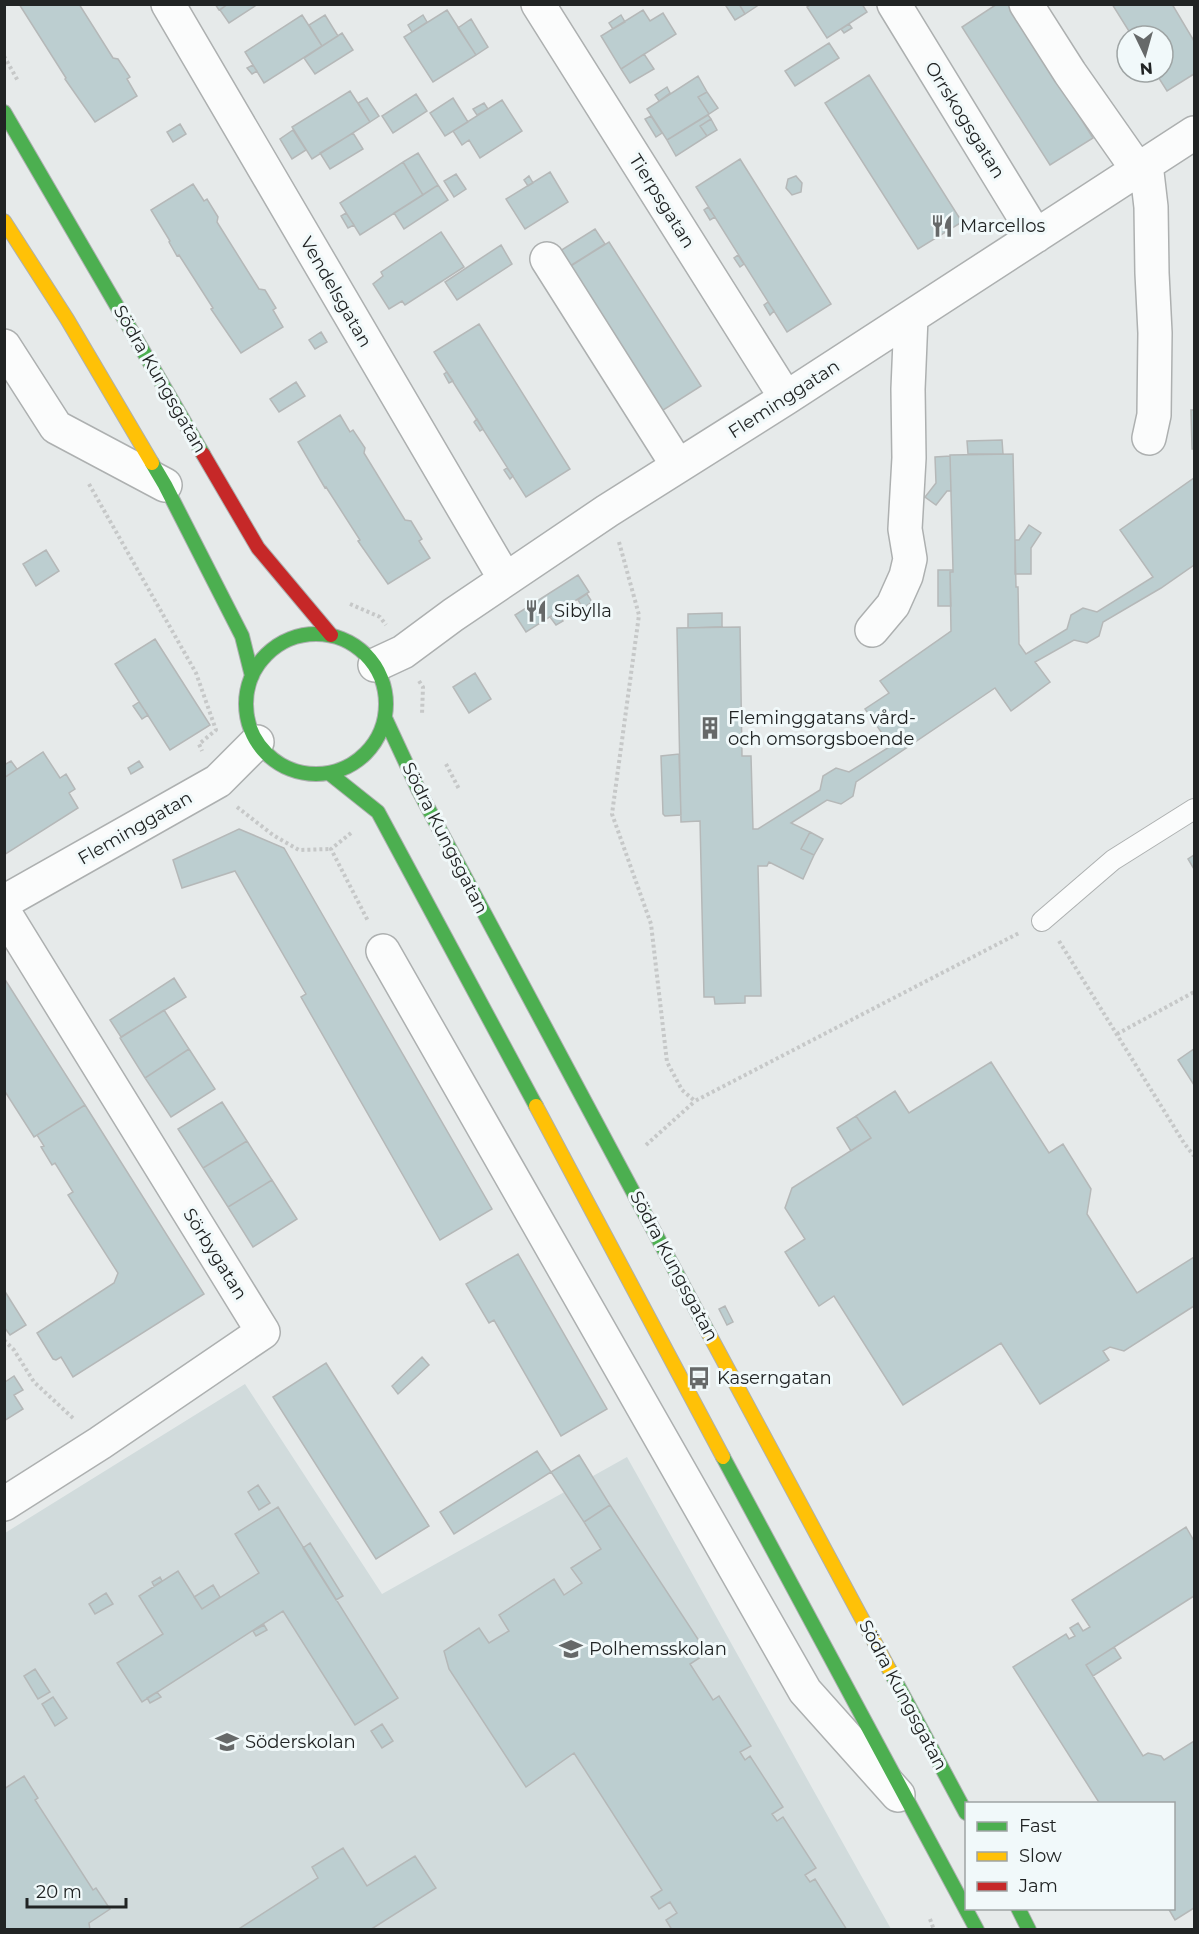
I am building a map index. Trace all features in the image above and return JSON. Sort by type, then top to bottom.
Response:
[{"type":"main road","name":"Södra Kungsgatan","points":[[4,112],[258,548],[331,635]]},
{"type":"main road","name":"Södra Kungsgatan","points":[[4,221],[67,319],[165,485],[242,636],[252,676]]},
{"type":"main road","name":"Södra Kungsgatan","points":[[303,635],[331,635],[356,646],[375,666],[385,691],[385,718],[374,744],[355,762],[329,772],[315,774],[288,768],[266,753],[257,742],[251,730],[246,703],[252,676],[258,664],[278,645],[303,635]]},
{"type":"main road","name":"Södra Kungsgatan","points":[[385,718],[418,791],[965,1811]]},
{"type":"main road","points":[[329,772],[378,812],[965,1907]]},
{"type":"main road","points":[[917,1817],[947,1904]]},
{"type":"main road","points":[[967,1910],[977,1929]]},
{"type":"main road","points":[[1019,1910],[1029,1929]]},
{"type":"street","name":"Vendelsgatan","points":[[168,4],[505,579]]},
{"type":"street","name":"Tierpsgatan","points":[[538,4],[786,398]]},
{"type":"street","name":"Orrskogsgatan","points":[[894,4],[1036,236]]},
{"type":"street","points":[[1026,4],[1070,73],[1169,153],[1151,207],[1155,333],[1154,415],[1149,438]]},
{"type":"street","name":"Fleminggatan","points":[[375,666],[403,652],[505,579],[608,511],[1169,153]]},
{"type":"street","points":[[547,259],[678,466]]},
{"type":"street","points":[[872,630],[893,605],[906,576],[910,559],[905,529],[909,458],[908,389],[911,317]]},
{"type":"street","points":[[4,346],[56,427],[165,485]]},
{"type":"street","name":"Fleminggatan","points":[[4,902],[218,781],[257,742]]},
{"type":"street","name":"Sörbygatan","points":[[4,912],[263,1332],[100,1443],[4,1504]]},
{"type":"street","points":[[383,951],[805,1691],[917,1817]]},
{"type":"lane","points":[[1042,921],[1113,860],[1194,809]]},
{"type":"path","points":[[85,478],[196,673],[216,730],[199,744],[227,799],[273,835],[299,850],[331,849]]},
{"type":"path","points":[[608,511],[639,615],[612,814],[651,924],[667,1062],[682,1090],[695,1101]]},
{"type":"path","points":[[644,1147],[695,1101],[1042,921],[1061,942],[1194,1156]]},
{"type":"path","points":[[1117,1034],[1194,992]]},
{"type":"path","points":[[4,1340],[14,1350],[34,1382],[100,1443]]},
{"type":"shaded area","points":[[245,1384],[382,1594],[627,1457],[891,1929],[5,1930],[5,1533]]},
{"type":"building","points":[[19,4],[79,4],[113,58],[118,59],[130,77],[127,79],[137,96],[95,122],[65,79]]},
{"type":"building","points":[[215,4],[228,4],[219,10]]},
{"type":"building","points":[[228,4],[258,4],[229,23],[220,10]]},
{"type":"building","points":[[739,4],[745,14],[735,20],[726,6]]},
{"type":"building","points":[[739,4],[760,4],[745,14]]},
{"type":"building","points":[[812,4],[862,4],[867,12],[827,38],[807,7]]},
{"type":"building","points":[[997,4],[1009,4],[1093,138],[1050,165],[962,27]]},
{"type":"building","points":[[1112,4],[1172,4],[1194,41],[1194,74],[1167,91],[1163,84],[1175,84],[1175,24],[1124,24]]},
{"type":"building","points":[[447,10],[476,55],[433,82],[404,37]]},
{"type":"building","points":[[643,10],[650,21],[663,13],[676,34],[621,69],[601,36]]},
{"type":"building","points":[[302,15],[322,46],[264,83],[245,52]]},
{"type":"building","points":[[325,15],[338,36],[322,46],[309,25]]},
{"type":"building","points":[[423,15],[427,22],[412,32],[408,25]]},
{"type":"building","points":[[621,15],[625,22],[613,29],[609,23]]},
{"type":"building","points":[[471,19],[488,47],[476,55],[458,28]]},
{"type":"building","points":[[849,24],[852,28],[844,33],[841,29]]},
{"type":"building","points":[[342,33],[353,50],[315,74],[304,58]]},
{"type":"building","points":[[829,43],[839,58],[795,86],[785,71]]},
{"type":"building","points":[[644,54],[654,69],[630,83],[621,69]]},
{"type":"building","points":[[253,65],[257,71],[252,74],[247,68]]},
{"type":"building","points":[[869,75],[962,222],[918,249],[825,103]]},
{"type":"building","points":[[698,76],[707,92],[698,97],[709,114],[667,140],[647,109]]},
{"type":"building","points":[[667,87],[670,93],[659,101],[655,95]]},
{"type":"building","points":[[350,91],[370,122],[312,159],[292,127]]},
{"type":"building","points":[[707,92],[718,108],[709,114],[698,97]]},
{"type":"building","points":[[416,94],[427,111],[393,133],[382,116]]},
{"type":"building","points":[[367,98],[379,116],[370,122],[358,103]]},
{"type":"building","points":[[453,98],[468,122],[445,136],[430,113]]},
{"type":"building","points":[[502,100],[522,131],[480,158],[469,140],[462,145],[453,131]]},
{"type":"building","points":[[484,103],[488,109],[477,115],[473,109]]},
{"type":"building","points":[[708,115],[711,119],[700,126],[707,136],[676,156],[667,140]]},
{"type":"building","points":[[651,116],[662,133],[656,137],[645,119]]},
{"type":"building","points":[[711,119],[717,130],[707,136],[700,126]]},
{"type":"building","points":[[180,124],[186,134],[173,142],[167,132]]},
{"type":"building","points":[[293,130],[306,150],[292,159],[280,139]]},
{"type":"building","points":[[353,133],[363,149],[330,169],[320,153]]},
{"type":"building","points":[[418,153],[438,185],[423,195],[403,162]]},
{"type":"building","points":[[740,159],[831,304],[787,332],[696,187]]},
{"type":"building","points":[[403,162],[423,195],[360,235],[340,203]]},
{"type":"building","points":[[550,172],[568,202],[525,229],[506,199]]},
{"type":"building","points":[[456,174],[466,189],[454,197],[444,181]]},
{"type":"building","points":[[529,176],[533,183],[528,186],[524,180]]},
{"type":"building","points":[[796,176],[802,183],[801,192],[792,195],[786,188],[788,179]]},
{"type":"building","points":[[193,184],[204,201],[207,199],[218,217],[217,222],[259,289],[265,290],[276,308],[273,310],[283,327],[241,353],[211,309],[213,308],[179,255],[177,256],[151,210]]},
{"type":"building","points":[[438,185],[448,200],[404,229],[394,213]]},
{"type":"building","points":[[708,207],[715,217],[710,220],[704,210]]},
{"type":"building","points":[[346,213],[354,225],[348,228],[341,216]]},
{"type":"building","points":[[595,229],[605,244],[570,266],[560,251]]},
{"type":"building","points":[[441,232],[464,267],[405,305],[402,301],[389,309],[373,284],[383,276],[381,272]]},
{"type":"building","points":[[609,242],[701,386],[657,414],[566,269]]},
{"type":"building","points":[[501,245],[512,264],[457,300],[445,282]]},
{"type":"building","points":[[738,255],[744,264],[740,267],[734,258]]},
{"type":"building","points":[[768,302],[774,311],[770,315],[764,305]]},
{"type":"building","points":[[479,324],[570,469],[526,497],[434,352]]},
{"type":"building","points":[[321,332],[327,342],[315,349],[309,340]]},
{"type":"building","points":[[447,372],[453,381],[449,383],[444,374]]},
{"type":"building","points":[[296,382],[305,396],[279,412],[270,399]]},
{"type":"building","points":[[1191,410],[1194,410],[1194,449],[1192,449]]},
{"type":"building","points":[[340,415],[350,432],[353,430],[365,448],[364,453],[405,520],[411,521],[422,539],[419,541],[430,558],[388,584],[358,541],[360,540],[298,442]]},
{"type":"building","points":[[477,419],[483,429],[480,431],[474,422]]},
{"type":"building","points":[[1002,440],[1003,454],[968,454],[967,441]]},
{"type":"building","name":"Fleminggatans vård- och omsorgsboende","points":[[1013,454],[1019,644],[1026,654],[1067,629],[1071,615],[1083,608],[1097,612],[1153,577],[1120,530],[1194,478],[1194,565],[1161,588],[1103,622],[1099,636],[1087,643],[1074,640],[1035,662],[1050,682],[1011,711],[995,688],[856,782],[853,796],[841,804],[827,800],[791,823],[810,832],[801,849],[814,855],[803,879],[769,862],[767,866],[758,866],[761,996],[745,996],[745,1003],[715,1004],[714,997],[704,997],[700,821],[681,822],[677,628],[740,627],[742,756],[751,756],[753,829],[758,829],[820,790],[823,776],[836,768],[849,772],[891,746],[865,709],[889,693],[880,681],[951,631],[950,572],[953,570],[950,455]]},
{"type":"building","points":[[950,456],[951,491],[947,491],[936,505],[925,497],[936,483],[935,457]]},
{"type":"building","points":[[507,468],[513,476],[510,479],[504,470]]},
{"type":"building","points":[[1029,525],[1041,533],[1031,548],[1031,574],[1015,574],[1015,540],[1019,540]]},
{"type":"building","points":[[46,550],[59,571],[36,586],[23,564]]},
{"type":"building","points":[[938,570],[953,570],[950,572],[951,606],[938,606]]},
{"type":"building","points":[[578,575],[589,592],[526,632],[515,615]]},
{"type":"building","points":[[587,594],[592,602],[583,608],[578,600]]},
{"type":"building","points":[[558,613],[563,621],[556,625],[550,617]]},
{"type":"building","points":[[722,613],[722,627],[688,628],[688,614]]},
{"type":"building","points":[[155,639],[210,725],[170,750],[115,664]]},
{"type":"building","points":[[475,673],[491,699],[469,713],[453,687]]},
{"type":"building","points":[[139,702],[148,715],[142,719],[133,706]]},
{"type":"building","points":[[43,752],[60,778],[66,774],[75,789],[69,793],[78,808],[4,855],[4,778]]},
{"type":"building","points":[[679,754],[681,815],[665,816],[663,814],[661,756]]},
{"type":"building","points":[[11,761],[17,769],[4,778],[4,765]]},
{"type":"building","points":[[139,761],[143,767],[131,774],[128,768]]},
{"type":"building","points":[[239,829],[284,848],[492,1209],[440,1240],[301,997],[306,994],[235,871],[182,888],[173,860]]},
{"type":"building","points":[[810,832],[823,839],[814,855],[801,849]]},
{"type":"building","points":[[1194,855],[1194,869],[1188,859]]},
{"type":"building","points":[[4,978],[85,1105],[34,1137],[4,1090]]},
{"type":"building","points":[[174,978],[186,997],[121,1037],[110,1020]]},
{"type":"building","points":[[164,1010],[189,1049],[145,1078],[120,1038]]},
{"type":"building","points":[[189,1049],[215,1089],[171,1117],[145,1078]]},
{"type":"building","points":[[1194,1049],[1194,1085],[1178,1060]]},
{"type":"building","points":[[991,1062],[1049,1153],[1063,1144],[1091,1189],[1087,1214],[1137,1293],[1194,1257],[1194,1306],[1124,1351],[1110,1347],[1103,1351],[1109,1360],[1040,1404],[1001,1343],[903,1405],[834,1296],[819,1306],[785,1252],[805,1239],[785,1208],[792,1188],[871,1138],[856,1116],[895,1091],[909,1113]]},
{"type":"building","points":[[222,1102],[247,1141],[203,1168],[178,1129]]},
{"type":"building","points":[[85,1105],[204,1294],[73,1377],[61,1357],[53,1359],[37,1333],[114,1283],[118,1273],[68,1195],[73,1192],[55,1163],[52,1165],[37,1135]]},
{"type":"building","points":[[856,1116],[871,1138],[851,1151],[837,1128]]},
{"type":"building","points":[[247,1141],[272,1180],[228,1207],[203,1168]]},
{"type":"building","points":[[272,1180],[297,1219],[253,1247],[228,1207]]},
{"type":"building","points":[[518,1254],[607,1409],[561,1436],[494,1320],[489,1323],[466,1284]]},
{"type":"building","points":[[4,1290],[26,1325],[10,1335],[4,1327]]},
{"type":"building","points":[[725,1306],[733,1322],[727,1325],[719,1309]]},
{"type":"building","points":[[422,1357],[429,1365],[398,1394],[392,1386]]},
{"type":"building","points":[[326,1363],[429,1526],[376,1559],[273,1397]]},
{"type":"building","points":[[14,1376],[23,1390],[14,1395],[23,1409],[4,1421],[4,1380],[5,1382]]},
{"type":"building","points":[[537,1451],[551,1472],[454,1534],[440,1512]]},
{"type":"building","points":[[579,1455],[610,1505],[584,1522],[551,1472]]},
{"type":"building","points":[[258,1485],[270,1503],[259,1510],[248,1492]]},
{"type":"building","points":[[610,1505],[707,1653],[690,1664],[713,1700],[719,1696],[751,1746],[740,1752],[745,1760],[750,1756],[783,1807],[772,1814],[777,1821],[783,1817],[816,1868],[805,1875],[810,1882],[815,1879],[847,1930],[672,1930],[666,1920],[677,1913],[670,1902],[659,1909],[651,1897],[662,1890],[574,1753],[526,1787],[449,1669],[444,1651],[479,1628],[489,1643],[509,1631],[499,1615],[554,1579],[564,1595],[582,1583],[571,1568],[601,1549],[584,1522]]},
{"type":"building","points":[[278,1507],[398,1698],[355,1725],[283,1611],[142,1702],[117,1663],[163,1634],[139,1596],[178,1571],[202,1609],[259,1573],[235,1534]]},
{"type":"building","points":[[1186,1527],[1194,1541],[1194,1596],[1086,1665],[1143,1756],[1148,1753],[1161,1756],[1164,1760],[1194,1741],[1194,1908],[1175,1920],[1169,1910],[1175,1910],[1175,1802],[1099,1802],[1013,1667],[1066,1634],[1069,1639],[1075,1636],[1070,1628],[1078,1623],[1083,1631],[1090,1627],[1072,1600]]},
{"type":"building","points":[[310,1543],[343,1596],[336,1600],[303,1548]]},
{"type":"building","points":[[160,1577],[162,1581],[154,1586],[152,1582]]},
{"type":"building","points":[[213,1585],[220,1597],[202,1609],[194,1597]]},
{"type":"building","points":[[106,1593],[113,1604],[95,1614],[89,1604]]},
{"type":"building","points":[[264,1625],[267,1630],[256,1636],[253,1631]]},
{"type":"building","points":[[1114,1647],[1121,1658],[1093,1676],[1086,1665]]},
{"type":"building","points":[[35,1669],[50,1692],[38,1699],[24,1676]]},
{"type":"building","points":[[157,1692],[161,1697],[150,1703],[147,1698]]},
{"type":"building","points":[[53,1697],[67,1718],[55,1726],[42,1704]]},
{"type":"building","points":[[382,1724],[393,1741],[382,1748],[371,1731]]},
{"type":"building","points":[[24,1776],[38,1798],[35,1800],[93,1890],[96,1888],[110,1909],[89,1923],[90,1930],[4,1930],[4,1789]]},
{"type":"building","points":[[343,1848],[367,1886],[415,1856],[436,1888],[370,1930],[237,1930],[318,1878],[312,1867]]},
{"type":"traffic: fast","points":[[4,112],[203,454]]},
{"type":"traffic: fast","points":[[152,463],[242,636],[252,676]]},
{"type":"traffic: fast","points":[[316,634],[343,639],[365,655],[381,677],[386,704],[381,731],[365,753],[343,769],[316,774],[289,769],[267,753],[251,731],[246,704],[251,677],[267,655],[289,639],[316,634]]},
{"type":"traffic: fast","points":[[385,718],[419,791],[709,1334]]},
{"type":"traffic: fast","points":[[329,773],[378,812],[536,1106]]},
{"type":"traffic: fast","points":[[723,1457],[965,1908]]},
{"type":"traffic: fast","points":[[889,1669],[965,1811]]},
{"type":"traffic: fast","points":[[966,1910],[977,1930]]},
{"type":"traffic: fast","points":[[1019,1910],[1029,1930]]},
{"type":"traffic: slow","points":[[4,221],[67,319],[152,463]]},
{"type":"traffic: slow","points":[[536,1106],[723,1457]]},
{"type":"traffic: slow","points":[[709,1334],[889,1669]]},
{"type":"traffic: jam","points":[[203,454],[258,548],[331,635]]},
{"type":"place","name":"Marcellos","points":[[942,226]]},
{"type":"place","name":"Sibylla","points":[[536,611]]},
{"type":"place","name":"Fleminggatans vård- och omsorgsboende","points":[[710,728]]},
{"type":"place","name":"Kaserngatan","points":[[699,1378]]},
{"type":"place","name":"Polhemsskolan","points":[[571,1649]]},
{"type":"place","name":"Söderskolan","points":[[227,1742]]}]
